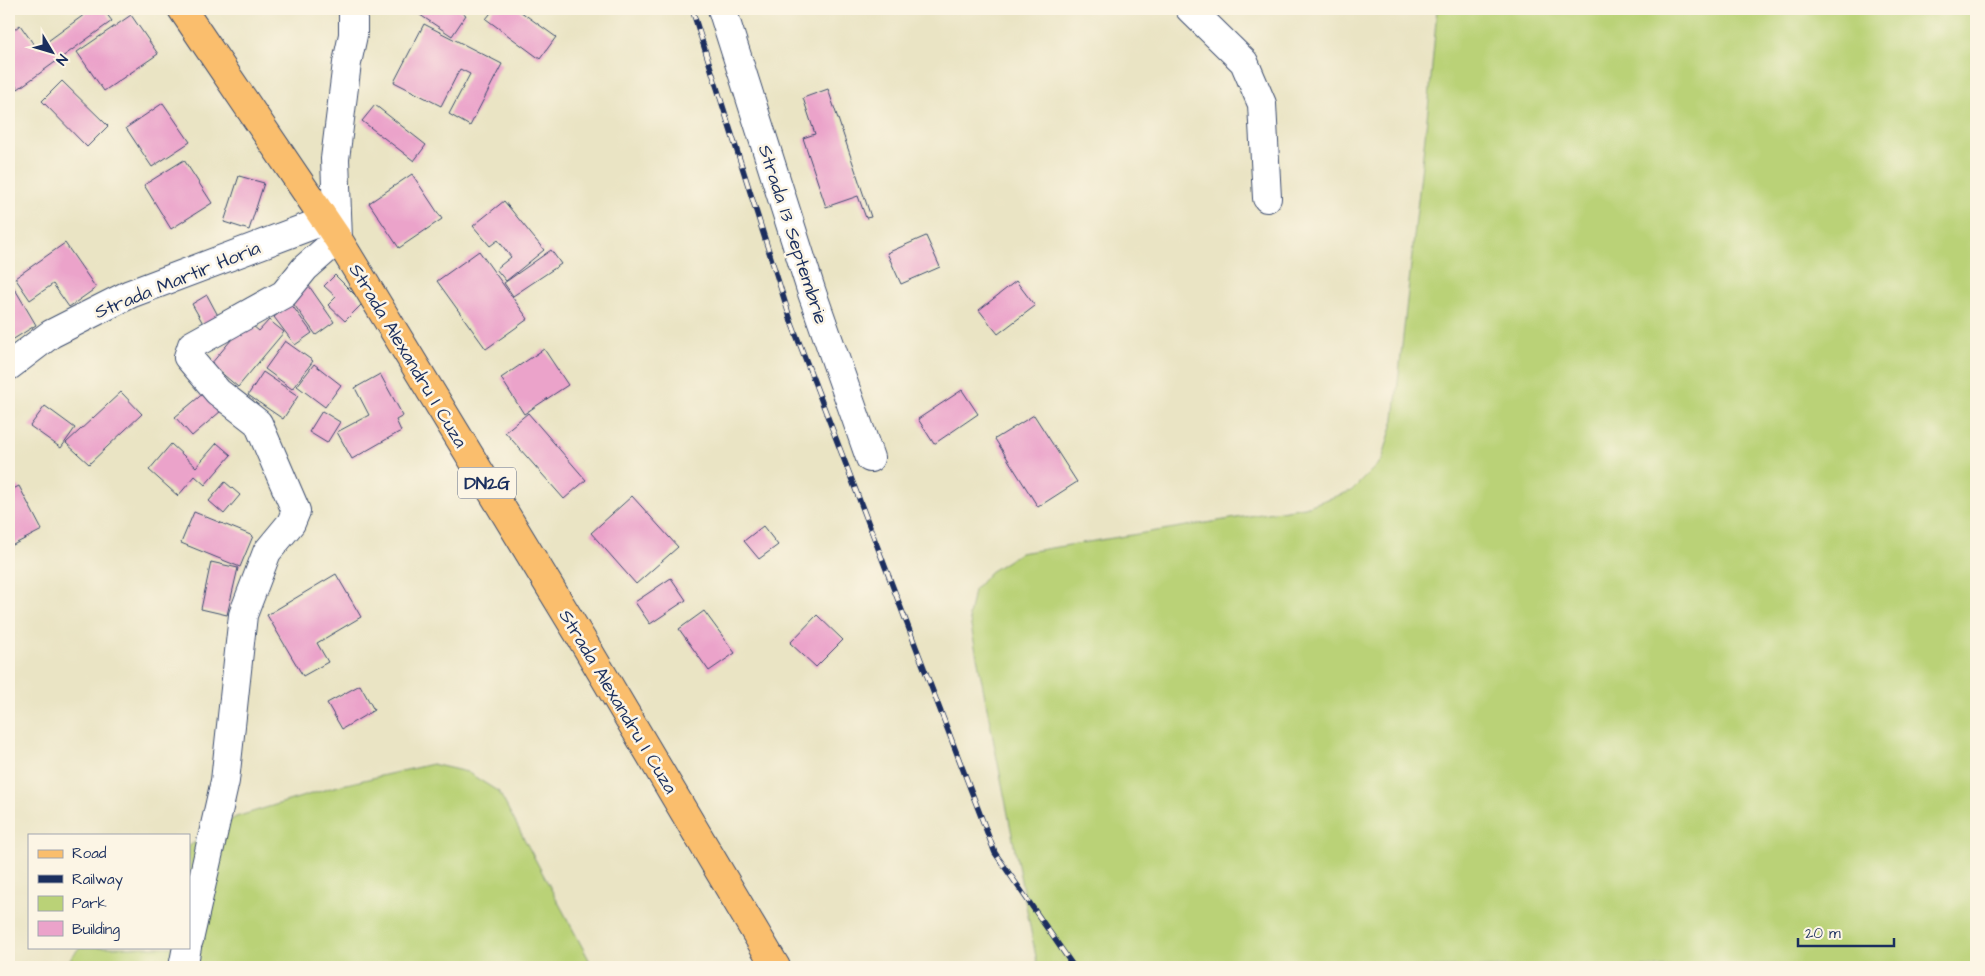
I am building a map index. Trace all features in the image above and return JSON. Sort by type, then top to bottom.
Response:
[{"type":"main road","name":"Strada Alexandru I Cuza","points":[[182,9],[332,229],[584,643],[776,967]]},
{"type":"street","points":[[190,936],[225,781],[243,615],[267,552],[291,523],[296,511],[258,423],[218,392],[188,357],[192,346],[284,294],[332,229],[335,159],[347,64],[353,35],[353,9]]},
{"type":"street","name":"Strada 13 Septembrie","points":[[722,9],[812,293],[870,458]]},
{"type":"street","points":[[1190,9],[1244,62],[1262,104],[1267,198]]},
{"type":"street","name":"Strada Martir Horia","points":[[9,366],[51,334],[130,294],[332,229]]},
{"type":"street","points":[[183,967],[187,948]]},
{"type":"green space","points":[[1437,9],[1976,9],[1976,967],[1038,967],[969,616],[974,590],[990,572],[1020,553],[1305,507],[1351,491],[1382,460],[1394,419],[1429,100]]},
{"type":"green space","points":[[432,764],[467,772],[499,792],[593,967],[63,967],[79,948],[190,948],[190,845],[236,817],[334,787]]},
{"type":"building","points":[[92,9],[103,9],[112,21],[18,89],[9,76],[9,34],[20,25],[37,49]]},
{"type":"building","points":[[411,9],[457,9],[466,15],[452,36]]},
{"type":"building","points":[[494,9],[517,9],[556,37],[540,59],[486,19]]},
{"type":"building","points":[[131,15],[158,54],[104,91],[77,52]]},
{"type":"building","points":[[424,24],[502,64],[470,126],[449,114],[470,74],[460,69],[441,106],[394,82]]},
{"type":"building","points":[[62,81],[108,126],[87,147],[42,101]]},
{"type":"building","points":[[828,89],[871,217],[866,218],[858,196],[826,207],[803,138],[815,134],[803,98]]},
{"type":"building","points":[[163,103],[190,142],[152,167],[126,128]]},
{"type":"building","points":[[375,105],[426,145],[414,161],[362,121]]},
{"type":"building","points":[[184,160],[212,203],[171,229],[144,185]]},
{"type":"building","points":[[412,174],[442,219],[399,248],[369,203]]},
{"type":"building","points":[[239,176],[264,183],[249,230],[224,222]]},
{"type":"building","points":[[504,201],[544,250],[506,281],[496,269],[511,257],[498,240],[490,246],[473,226]]},
{"type":"building","points":[[926,236],[940,267],[901,284],[887,253]]},
{"type":"building","points":[[65,243],[96,288],[69,307],[53,284],[30,300],[15,278]]},
{"type":"building","points":[[551,250],[561,264],[513,296],[504,283]]},
{"type":"building","points":[[479,251],[528,319],[486,349],[437,281]]},
{"type":"building","points":[[335,275],[363,303],[345,321],[328,305],[336,297],[324,286]]},
{"type":"building","points":[[9,279],[36,325],[9,342]]},
{"type":"building","points":[[1016,281],[1035,306],[998,334],[979,310]]},
{"type":"building","points":[[309,286],[334,322],[316,335],[290,299]]},
{"type":"building","points":[[207,295],[223,325],[209,334],[192,304]]},
{"type":"building","points":[[291,304],[312,333],[295,345],[274,317]]},
{"type":"building","points":[[269,320],[284,332],[238,387],[211,364],[247,321],[259,331]]},
{"type":"building","points":[[285,341],[313,361],[292,389],[265,369]]},
{"type":"building","points":[[544,349],[568,385],[524,414],[501,378]]},
{"type":"building","points":[[314,364],[341,385],[325,407],[297,386]]},
{"type":"building","points":[[263,372],[298,396],[283,419],[248,395]]},
{"type":"building","points":[[380,374],[403,416],[396,420],[401,431],[352,459],[337,432],[369,415],[355,388]]},
{"type":"building","points":[[962,390],[978,414],[934,444],[918,419]]},
{"type":"building","points":[[121,392],[142,414],[89,464],[66,443]]},
{"type":"building","points":[[205,392],[221,411],[192,436],[175,417]]},
{"type":"building","points":[[45,406],[75,428],[61,448],[30,426]]},
{"type":"building","points":[[322,411],[340,422],[327,443],[309,432]]},
{"type":"building","points":[[528,413],[586,480],[564,499],[505,432]]},
{"type":"building","points":[[1034,415],[1077,482],[1038,507],[995,439]]},
{"type":"building","points":[[217,443],[231,455],[205,485],[195,476],[178,496],[149,470],[171,444],[196,467]]},
{"type":"building","points":[[225,482],[240,495],[224,514],[209,501]]},
{"type":"building","points":[[19,486],[42,530],[9,547],[9,491]]},
{"type":"building","points":[[632,496],[678,547],[636,584],[591,533]]},
{"type":"building","points":[[194,512],[253,536],[240,567],[181,543]]},
{"type":"building","points":[[763,526],[778,545],[759,559],[744,541]]},
{"type":"building","points":[[211,562],[238,568],[227,615],[201,609]]},
{"type":"building","points":[[336,574],[361,617],[317,643],[328,662],[303,676],[267,615]]},
{"type":"building","points":[[671,578],[686,600],[650,624],[635,602]]},
{"type":"building","points":[[704,611],[735,653],[709,671],[679,629]]},
{"type":"building","points":[[817,615],[843,640],[816,667],[790,643]]},
{"type":"building","points":[[360,685],[374,710],[342,729],[327,703]]},
{"type":"railway","points":[[692,9],[792,324],[995,853],[1074,967]]}]
